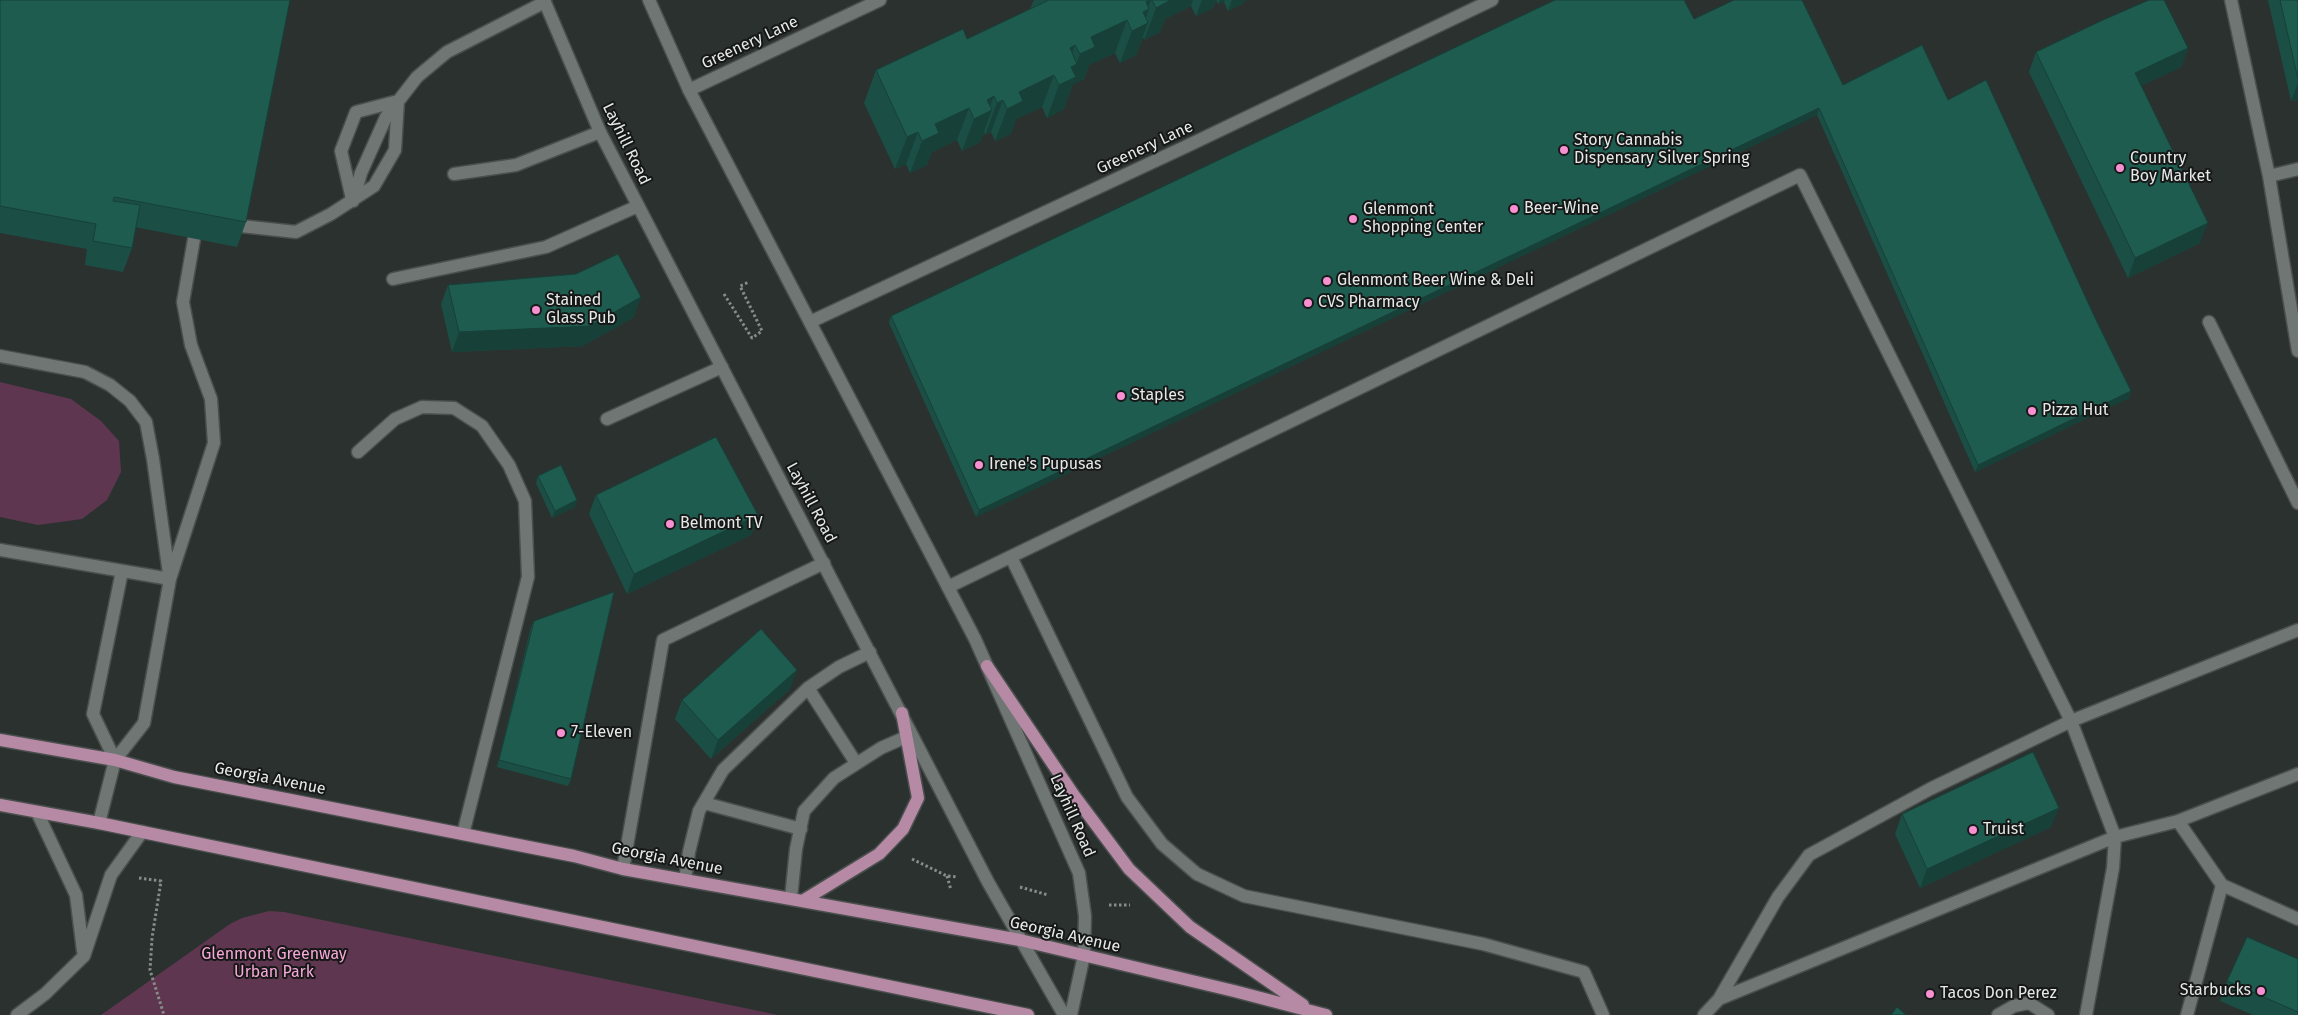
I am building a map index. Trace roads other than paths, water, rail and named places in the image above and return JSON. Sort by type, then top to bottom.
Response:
[{"type":"main road","name":"Layhill Road","points":[[649,0],[689,90],[988,666],[1080,873],[1085,916],[1084,955],[1071,1015]]},
{"type":"main road","name":"Greenery Lane","points":[[689,90],[880,0]]},
{"type":"main road","name":"Greenery Lane","points":[[810,322],[1187,146],[1492,0]]},
{"type":"main road","points":[[2231,0],[2269,176],[2298,351]]},
{"type":"main road","name":"Layhill Road","points":[[544,1],[600,132],[1020,940],[1064,1015]]},
{"type":"main road","points":[[352,201],[361,173],[386,117],[416,77],[447,52],[544,1]]},
{"type":"main road","points":[[352,201],[341,151],[356,112],[398,101]]},
{"type":"main road","points":[[241,226],[296,232],[331,214],[374,186],[395,150],[398,101]]},
{"type":"main road","points":[[454,174],[516,165],[600,132]]},
{"type":"main road","points":[[2269,176],[2298,170]]},
{"type":"main road","points":[[948,587],[1800,175],[2071,721],[2115,836],[2113,868],[2086,1015]]},
{"type":"main road","points":[[392,279],[546,247],[638,206]]},
{"type":"main road","points":[[99,823],[115,760],[144,723],[170,579],[214,443],[211,399],[191,345],[183,302],[194,239]]},
{"type":"main road","points":[[2209,322],[2298,504]]},
{"type":"main road","points":[[0,356],[85,372],[110,385],[130,401],[146,422],[170,579]]},
{"type":"main road","points":[[607,419],[722,367]]},
{"type":"main road","points":[[358,452],[396,419],[422,407],[454,408],[482,426],[509,464],[525,501],[528,577],[463,834]]},
{"type":"main road","points":[[0,550],[170,579]]},
{"type":"main road","points":[[1011,557],[1127,797],[1162,844],[1197,874],[1244,896],[1483,944],[1584,972],[1603,1015]]},
{"type":"main road","points":[[623,869],[663,640],[824,563]]},
{"type":"main road","points":[[115,760],[93,714],[122,572]]},
{"type":"main road","points":[[1704,1015],[1719,999],[1778,897],[1809,855],[1930,788],[2071,721],[2298,630]]},
{"type":"main road","points":[[685,880],[688,852],[699,811],[723,770],[808,688],[839,667],[870,652]]},
{"type":"main road","points":[[988,666],[1073,794],[1130,869],[1190,927],[1309,1009]]},
{"type":"main road","points":[[808,688],[856,763]]},
{"type":"main road","points":[[804,900],[879,854],[903,829],[918,798],[902,713]]},
{"type":"main road","points":[[791,898],[804,811],[834,778],[881,748],[906,737]]},
{"type":"main road","name":"Georgia Avenue","points":[[0,740],[115,760],[174,777],[574,856],[623,869],[1020,940],[1309,1009],[1326,1015]]},
{"type":"main road","points":[[1719,999],[2115,836],[2178,821],[2298,774]]},
{"type":"main road","points":[[704,803],[801,829]]},
{"type":"main road","points":[[0,805],[99,823],[1028,1015]]},
{"type":"main road","points":[[37,812],[76,894],[84,956]]},
{"type":"main road","points":[[2178,821],[2222,885],[2298,919]]},
{"type":"main road","points":[[17,1015],[45,994],[84,956],[111,875],[142,832]]},
{"type":"main road","points":[[2187,1015],[2222,885]]},
{"type":"main road","points":[[1998,1015],[2014,1006],[2029,1003],[2048,1015]]},
{"type":"place","name":"Story Cannabis Dispensary Silver Spring","points":[[1564,150]]},
{"type":"place","name":"Country Boy Market","points":[[2120,168]]},
{"type":"place","name":"Beer-Wine","points":[[1514,209]]},
{"type":"place","name":"Glenmont Shopping Center","points":[[1353,219]]},
{"type":"place","name":"Glenmont Beer Wine & Deli","points":[[1327,281]]},
{"type":"place","name":"CVS Pharmacy","points":[[1308,303]]},
{"type":"place","name":"Stained Glass Pub","points":[[536,310]]},
{"type":"place","name":"Staples","points":[[1121,396]]},
{"type":"place","name":"Pizza Hut","points":[[2032,411]]},
{"type":"place","name":"Irene's Pupusas","points":[[979,465]]},
{"type":"place","name":"Belmont TV","points":[[670,524]]},
{"type":"place","name":"7-Eleven","points":[[561,733]]},
{"type":"place","name":"Truist","points":[[1973,830]]},
{"type":"place","name":"Starbucks","points":[[2261,991]]},
{"type":"place","name":"Tacos Don Perez","points":[[1930,994]]},
{"type":"park label","name":"Glenmont Greenway Urban Park","points":[[274,964]]}]
